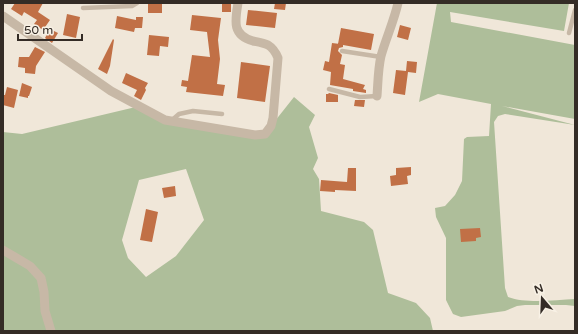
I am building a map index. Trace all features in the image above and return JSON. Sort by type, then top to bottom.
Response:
[{"type":"street","points":[[3,16],[111,91],[166,120],[255,135],[265,134],[271,126],[278,58],[274,50],[268,45],[245,39],[238,33],[236,19],[238,3]]},
{"type":"street","points":[[377,96],[381,57],[394,20],[398,3]]},
{"type":"street","points":[[3,250],[30,266],[41,278],[44,292],[45,311],[51,331]]},
{"type":"lane","points":[[83,8],[132,6],[137,3]]},
{"type":"lane","points":[[569,33],[575,10]]},
{"type":"lane","points":[[342,51],[381,57]]},
{"type":"lane","points":[[329,89],[360,97],[377,96]]},
{"type":"lane","points":[[171,121],[179,114],[193,111],[222,114]]},
{"type":"green space","points":[[437,3],[569,3],[564,31],[450,12],[451,22],[575,45],[575,119],[502,106],[575,125],[505,114],[498,116],[494,122],[505,288],[508,297],[532,301],[575,299],[575,306],[525,305],[517,306],[505,311],[461,317],[453,314],[446,300],[446,238],[436,217],[435,208],[445,206],[455,195],[462,181],[464,139],[467,137],[489,136],[491,104],[438,94],[419,102]]},
{"type":"green space","points":[[294,97],[315,115],[309,127],[318,158],[313,169],[319,179],[321,211],[364,222],[373,230],[388,293],[416,303],[430,318],[433,331],[3,331],[3,132],[22,134],[140,106],[165,120],[255,135],[271,126]],"holes":[[[186,169],[204,220],[176,256],[146,277],[128,258],[122,240],[139,180]]]},
{"type":"building","points":[[15,3],[43,3],[38,12],[50,20],[43,30],[34,24],[37,20],[24,12],[22,16],[11,9]]},
{"type":"building","points":[[148,3],[162,3],[162,13],[148,13]]},
{"type":"building","points":[[222,3],[231,3],[231,12],[222,12]]},
{"type":"building","points":[[275,3],[286,3],[285,10],[274,9]]},
{"type":"building","points":[[248,10],[277,13],[275,28],[246,25]]},
{"type":"building","points":[[67,14],[80,17],[76,38],[63,35]]},
{"type":"building","points":[[192,15],[221,18],[218,40],[220,59],[217,84],[225,85],[223,96],[186,92],[187,87],[181,86],[182,80],[188,81],[192,55],[210,57],[207,32],[190,30]]},
{"type":"building","points":[[117,16],[136,20],[136,17],[143,17],[142,28],[135,28],[134,32],[115,28]]},
{"type":"building","points":[[400,25],[411,28],[408,40],[397,37]]},
{"type":"building","points":[[341,28],[374,34],[371,50],[343,45],[343,47],[339,48],[338,51],[342,55],[340,64],[345,65],[343,79],[365,85],[363,89],[366,90],[366,93],[330,85],[331,72],[323,70],[325,61],[329,62],[332,43],[338,44]]},
{"type":"building","points":[[50,29],[58,33],[52,43],[45,38]]},
{"type":"building","points":[[149,35],[169,37],[168,47],[160,46],[159,56],[147,55]]},
{"type":"building","points":[[113,39],[110,66],[107,74],[98,69]]},
{"type":"building","points":[[35,47],[45,52],[36,66],[35,74],[25,73],[25,68],[18,67],[19,57],[29,57]]},
{"type":"building","points":[[407,61],[417,62],[416,73],[408,72],[405,95],[393,93],[396,70],[406,71]]},
{"type":"building","points":[[241,62],[270,66],[265,102],[237,98]]},
{"type":"building","points":[[126,73],[148,83],[141,100],[134,96],[137,90],[122,83]]},
{"type":"building","points":[[22,83],[32,87],[28,98],[19,96]]},
{"type":"building","points":[[7,87],[18,90],[14,108],[3,105],[3,95],[5,95]]},
{"type":"building","points":[[329,93],[338,95],[338,102],[326,102],[326,94]]},
{"type":"building","points":[[355,100],[365,100],[364,107],[354,106]]},
{"type":"building","points":[[411,167],[411,175],[407,176],[408,184],[391,186],[390,176],[396,175],[396,168]]},
{"type":"building","points":[[348,168],[356,168],[356,191],[320,191],[321,180],[347,182]]},
{"type":"building","points":[[175,186],[176,196],[164,198],[162,188]]},
{"type":"building","points":[[146,209],[158,212],[152,242],[140,240]]},
{"type":"building","points":[[480,228],[481,237],[476,238],[476,241],[461,242],[460,229]]}]
